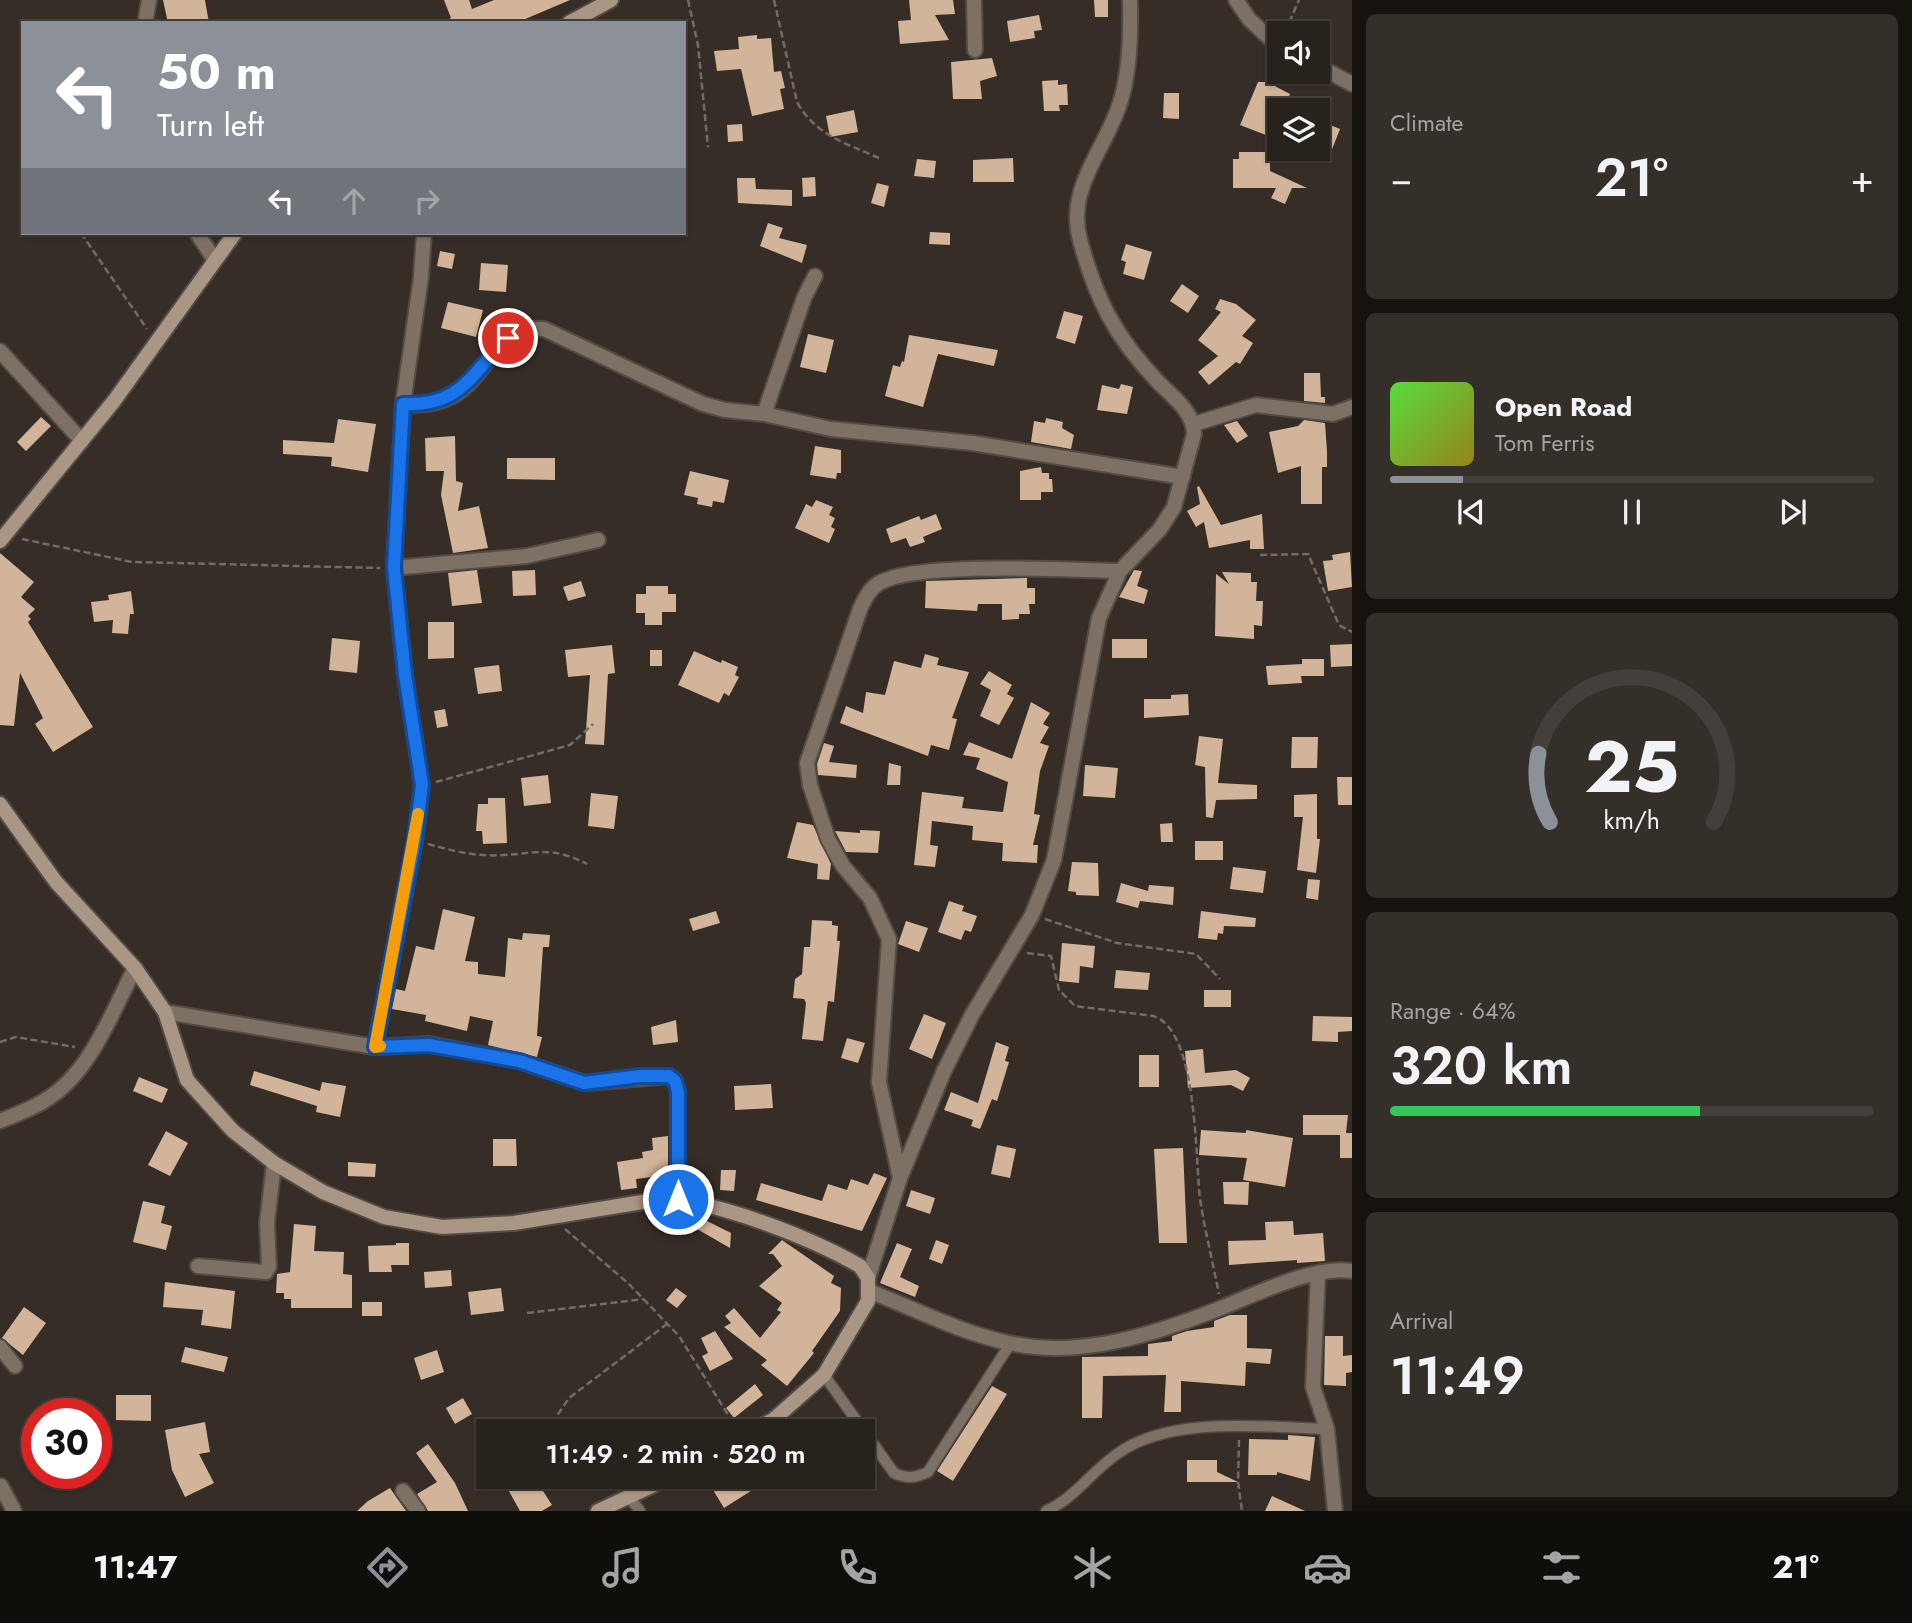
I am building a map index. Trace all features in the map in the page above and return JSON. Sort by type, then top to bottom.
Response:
[{"type":"street","points":[[145,21],[149,0]]},
{"type":"street","points":[[573,21],[611,0]]},
{"type":"street","points":[[974,0],[975,50]]},
{"type":"street","points":[[774,1419],[824,1375],[868,1301],[869,1285],[900,1178],[944,1071],[972,1015],[1032,915],[1054,860],[1099,618],[1120,571],[1160,529],[1174,507],[1183,477],[1194,424],[1185,410],[1137,360],[1114,330],[1079,238],[1076,215],[1080,193],[1119,106],[1128,64],[1130,0]]},
{"type":"street","points":[[1236,0],[1249,19],[1267,36]]},
{"type":"street","points":[[1330,72],[1352,84]]},
{"type":"street","points":[[198,235],[214,259]]},
{"type":"street","points":[[2,538],[82,441],[233,235]]},
{"type":"street","points":[[375,1047],[415,840],[422,785],[405,675],[394,568],[403,404],[421,277],[424,235]]},
{"type":"street","points":[[764,414],[804,298],[815,276]]},
{"type":"street","points":[[403,404],[423,405],[449,399],[475,379],[494,351],[508,338],[528,327],[544,329],[703,404],[831,429],[972,443],[1183,477]]},
{"type":"street","points":[[0,351],[82,441]]},
{"type":"street","points":[[1194,424],[1256,405],[1333,414],[1352,407]]},
{"type":"street","points":[[394,568],[527,556],[598,540]]},
{"type":"street","points":[[900,1178],[878,1082],[889,939],[870,898],[842,866],[828,839],[810,785],[807,763],[846,647],[868,593],[880,582],[924,572],[996,569],[1120,571]]},
{"type":"street","points":[[0,804],[56,882],[135,968],[165,1012],[187,1080],[233,1131],[274,1163],[323,1192],[384,1217],[442,1227],[514,1223],[661,1199],[678,1199],[758,1222],[843,1256],[860,1266],[869,1285],[976,1334],[1010,1344],[1071,1349],[1117,1341],[1180,1324],[1261,1290],[1318,1274],[1338,1269],[1352,1271]]},
{"type":"street","points":[[0,1121],[45,1101],[69,1082],[92,1050],[135,968]]},
{"type":"street","points":[[165,1012],[375,1047],[429,1045],[519,1061],[584,1083],[640,1076],[669,1076],[675,1081],[678,1092],[678,1199]]},
{"type":"street","points":[[198,1266],[266,1272],[269,1267],[267,1223],[274,1163]]},
{"type":"street","points":[[1318,1274],[1313,1387],[1327,1429],[1335,1511]]},
{"type":"street","points":[[0,1346],[15,1366]]},
{"type":"street","points":[[1,1486],[15,1511]]},
{"type":"street","points":[[598,1511],[646,1489]]},
{"type":"street","points":[[403,1491],[418,1511]]},
{"type":"lane","points":[[824,1375],[894,1473],[905,1478],[917,1477],[928,1472],[1010,1344]]},
{"type":"lane","points":[[1046,1511],[1066,1501],[1116,1454],[1139,1441],[1188,1430],[1240,1426],[1327,1429]]},
{"type":"lane","points":[[629,1497],[640,1511]]},
{"type":"path","points":[[688,0],[701,69],[708,147]]},
{"type":"path","points":[[774,0],[797,103],[804,115],[816,129],[879,158]]},
{"type":"path","points":[[1289,21],[1299,0]]},
{"type":"path","points":[[82,235],[155,340]]},
{"type":"path","points":[[2,538],[132,562],[394,568]]},
{"type":"path","points":[[1259,555],[1308,554],[1339,625],[1352,632]]},
{"type":"path","points":[[422,785],[570,745],[593,724]]},
{"type":"path","points":[[415,840],[466,854],[503,855],[541,850],[568,854],[587,864]]},
{"type":"path","points":[[1032,915],[1117,943],[1196,954],[1220,979]]},
{"type":"path","points":[[1009,953],[1051,956],[1059,990],[1075,1006],[1153,1016],[1165,1019],[1171,1027],[1181,1051],[1196,1121],[1200,1199],[1222,1307]]},
{"type":"path","points":[[0,1042],[16,1037],[29,1038],[92,1050]]},
{"type":"path","points":[[551,1217],[643,1299],[679,1336],[731,1419]]},
{"type":"path","points":[[527,1313],[643,1299]]},
{"type":"path","points":[[555,1419],[569,1398],[667,1324]]},
{"type":"path","points":[[1240,1426],[1238,1482],[1242,1511]]},
{"type":"building","points":[[163,0],[205,0],[209,21],[168,21]]},
{"type":"building","points":[[444,0],[469,0],[472,9],[494,0],[570,0],[521,21],[445,21],[451,18]]},
{"type":"building","points":[[909,0],[953,0],[955,14],[935,15],[949,40],[900,44],[898,21],[911,20]]},
{"type":"building","points":[[1094,0],[1108,0],[1108,17],[1095,17]]},
{"type":"building","points":[[1039,15],[1042,30],[1034,31],[1035,38],[1010,42],[1007,21]]},
{"type":"building","points":[[757,35],[757,39],[771,38],[774,72],[781,71],[785,88],[780,89],[784,109],[752,116],[741,69],[717,71],[714,51],[739,49],[738,37]]},
{"type":"building","points":[[992,58],[997,76],[980,81],[982,99],[953,99],[951,62]]},
{"type":"building","points":[[1058,80],[1058,85],[1067,84],[1068,105],[1059,105],[1060,111],[1044,111],[1042,81]]},
{"type":"building","points":[[1258,82],[1267,82],[1290,94],[1288,98],[1267,98],[1267,135],[1240,125]]},
{"type":"building","points":[[1164,93],[1179,93],[1179,119],[1163,118]]},
{"type":"building","points":[[854,110],[858,132],[830,137],[826,116]]},
{"type":"building","points":[[742,124],[743,141],[728,142],[727,125]]},
{"type":"building","points":[[1330,125],[1340,129],[1330,152]]},
{"type":"building","points":[[1239,152],[1267,152],[1270,171],[1307,188],[1292,188],[1285,204],[1271,198],[1276,188],[1233,188],[1233,159],[1239,159]]},
{"type":"building","points":[[1013,158],[1014,182],[973,182],[973,160]]},
{"type":"building","points":[[917,159],[936,161],[934,178],[914,176]]},
{"type":"building","points":[[815,177],[816,196],[803,197],[802,178]]},
{"type":"building","points":[[737,178],[755,178],[756,189],[792,190],[792,206],[738,203]]},
{"type":"building","points":[[877,183],[889,186],[884,207],[871,203]]},
{"type":"building","points":[[768,223],[783,228],[779,238],[807,245],[802,263],[760,246]]},
{"type":"building","points":[[930,232],[950,233],[950,245],[929,244]]},
{"type":"building","points":[[1126,244],[1152,252],[1144,280],[1123,274],[1126,262],[1121,260]]},
{"type":"building","points":[[440,251],[455,254],[452,269],[437,266]]},
{"type":"building","points":[[481,263],[508,265],[506,292],[479,290]]},
{"type":"building","points":[[1182,284],[1199,296],[1188,313],[1170,301]]},
{"type":"building","points":[[1220,299],[1236,304],[1256,320],[1242,336],[1253,343],[1240,364],[1236,362],[1209,385],[1198,372],[1218,356],[1198,340],[1221,312],[1215,309]]},
{"type":"building","points":[[448,302],[483,310],[476,337],[441,328]]},
{"type":"building","points":[[1064,311],[1083,316],[1075,344],[1056,338]]},
{"type":"building","points":[[808,334],[834,340],[826,373],[800,367]]},
{"type":"building","points":[[909,335],[998,350],[994,366],[938,354],[923,407],[885,396],[893,365],[900,367],[902,361],[904,362]]},
{"type":"building","points":[[1304,373],[1320,373],[1321,397],[1325,397],[1325,403],[1304,401]]},
{"type":"building","points":[[1121,384],[1133,387],[1127,414],[1097,410],[1102,385],[1119,389]]},
{"type":"building","points":[[41,417],[51,426],[26,451],[17,442]]},
{"type":"building","points":[[1046,418],[1063,422],[1062,428],[1074,435],[1071,449],[1031,442],[1034,421],[1045,423]]},
{"type":"building","points":[[338,419],[376,424],[368,472],[331,466],[332,457],[283,454],[283,440],[334,443]]},
{"type":"building","points":[[1304,420],[1325,423],[1327,467],[1322,467],[1322,504],[1301,504],[1301,466],[1278,473],[1269,432],[1298,426]]},
{"type":"building","points":[[1237,421],[1248,436],[1237,443],[1224,425]]},
{"type":"building","points":[[455,436],[456,481],[463,483],[458,511],[479,506],[488,548],[453,553],[441,495],[444,471],[426,471],[425,438]]},
{"type":"building","points":[[815,446],[841,450],[841,473],[837,473],[836,479],[810,475]]},
{"type":"building","points":[[507,458],[555,458],[555,480],[507,479]]},
{"type":"building","points":[[1041,467],[1042,473],[1049,473],[1049,479],[1052,479],[1053,492],[1041,492],[1041,500],[1020,500],[1020,471]]},
{"type":"building","points":[[690,471],[729,480],[724,503],[713,501],[712,507],[697,504],[698,498],[684,495]]},
{"type":"building","points":[[1199,486],[1221,525],[1262,514],[1264,549],[1250,549],[1250,540],[1209,548],[1204,522],[1196,527],[1187,511],[1200,504]]},
{"type":"building","points":[[816,500],[833,507],[829,515],[835,518],[831,527],[835,529],[829,543],[795,528],[806,504],[812,507]]},
{"type":"building","points":[[936,514],[942,529],[923,537],[925,542],[910,547],[906,538],[891,543],[886,529],[919,516],[921,520]]},
{"type":"building","points":[[1350,552],[1352,587],[1328,591],[1323,561],[1333,560],[1332,555]]},
{"type":"building","points":[[0,553],[34,582],[21,597],[35,609],[28,616],[31,619],[28,622],[93,727],[53,752],[35,724],[43,718],[20,673],[14,726],[0,725]]},
{"type":"building","points":[[477,570],[482,603],[452,606],[448,573]]},
{"type":"building","points":[[535,570],[536,595],[513,596],[512,571]]},
{"type":"building","points":[[1134,570],[1142,571],[1137,586],[1148,590],[1144,604],[1119,597]]},
{"type":"building","points":[[1222,572],[1251,573],[1251,582],[1257,582],[1256,601],[1263,601],[1262,626],[1254,625],[1254,639],[1215,636],[1216,574],[1229,584]]},
{"type":"building","points":[[1027,578],[1027,588],[1035,588],[1035,604],[1029,604],[1030,614],[1019,614],[1019,619],[1002,620],[1002,604],[978,604],[977,611],[925,608],[926,581]]},
{"type":"building","points":[[581,581],[586,596],[568,601],[563,587]]},
{"type":"building","points":[[646,586],[668,586],[668,594],[676,594],[676,612],[662,612],[662,625],[645,625],[645,613],[636,613],[636,594],[646,594]]},
{"type":"building","points":[[131,591],[134,614],[130,614],[128,634],[112,633],[113,620],[94,622],[91,602],[109,600],[108,595]]},
{"type":"building","points":[[428,622],[454,622],[454,658],[428,659]]},
{"type":"building","points":[[332,638],[360,641],[357,673],[329,670]]},
{"type":"building","points":[[1112,639],[1147,639],[1147,658],[1112,658]]},
{"type":"building","points":[[1352,644],[1352,666],[1331,667],[1330,645]]},
{"type":"building","points":[[612,645],[615,673],[608,674],[604,745],[585,744],[590,675],[568,677],[565,650]]},
{"type":"building","points":[[650,650],[662,650],[662,666],[650,666]]},
{"type":"building","points":[[694,651],[738,667],[735,675],[739,677],[729,696],[724,693],[719,703],[678,685]]},
{"type":"building","points":[[925,654],[939,658],[937,665],[969,672],[952,718],[957,719],[949,750],[931,745],[928,756],[840,723],[846,706],[863,713],[866,692],[885,695],[894,661],[921,668]]},
{"type":"building","points":[[1302,659],[1324,659],[1324,676],[1301,676],[1302,683],[1268,685],[1266,666],[1302,664]]},
{"type":"building","points":[[499,665],[502,691],[478,694],[474,668]]},
{"type":"building","points":[[989,671],[1012,685],[1007,694],[1014,698],[999,725],[980,716],[991,690],[980,684]]},
{"type":"building","points":[[1188,694],[1189,715],[1144,718],[1144,699],[1171,699],[1171,695]]},
{"type":"building","points":[[1031,702],[1050,713],[1043,724],[1049,727],[1040,743],[1049,746],[1040,771],[1034,814],[1040,815],[1033,845],[1038,845],[1037,863],[1002,861],[1003,843],[972,840],[973,826],[932,821],[930,845],[938,846],[935,867],[914,865],[922,792],[964,797],[962,808],[1003,812],[1008,782],[976,769],[980,758],[963,755],[969,742],[1012,759]]},
{"type":"building","points":[[445,709],[448,726],[437,728],[434,711]]},
{"type":"building","points":[[1199,736],[1223,739],[1218,783],[1257,785],[1257,799],[1216,800],[1213,818],[1206,817],[1205,767],[1195,765]]},
{"type":"building","points":[[1292,737],[1318,737],[1317,768],[1291,768]]},
{"type":"building","points":[[824,743],[834,746],[829,762],[857,765],[856,778],[818,775],[817,764]]},
{"type":"building","points":[[889,763],[901,766],[900,785],[887,785]]},
{"type":"building","points":[[1085,765],[1118,768],[1115,798],[1083,796]]},
{"type":"building","points":[[548,775],[551,803],[524,806],[521,778]]},
{"type":"building","points":[[1337,777],[1352,777],[1352,805],[1338,805]]},
{"type":"building","points":[[591,793],[618,796],[614,829],[588,826]]},
{"type":"building","points":[[1317,794],[1317,839],[1320,839],[1316,873],[1297,870],[1303,817],[1294,817],[1294,795]]},
{"type":"building","points":[[488,798],[505,798],[507,843],[483,844],[482,831],[476,831],[478,804],[488,804]]},
{"type":"building","points":[[797,822],[813,825],[831,864],[829,880],[817,879],[818,864],[787,858]]},
{"type":"building","points":[[1172,823],[1173,842],[1161,842],[1160,824]]},
{"type":"building","points":[[860,830],[880,831],[878,853],[846,852],[835,831],[860,833]]},
{"type":"building","points":[[1195,841],[1223,841],[1223,860],[1195,860]]},
{"type":"building","points":[[1072,862],[1098,863],[1099,896],[1076,895],[1076,892],[1068,891]]},
{"type":"building","points":[[1233,867],[1266,871],[1263,893],[1230,889]]},
{"type":"building","points":[[1308,879],[1320,880],[1318,900],[1306,898]]},
{"type":"building","points":[[1121,883],[1148,891],[1149,885],[1174,887],[1173,905],[1140,901],[1138,908],[1116,902]]},
{"type":"building","points":[[949,901],[964,906],[962,911],[977,916],[971,932],[965,930],[961,940],[938,932]]},
{"type":"building","points":[[443,909],[475,917],[465,961],[478,962],[478,974],[505,977],[508,938],[522,940],[523,933],[550,935],[549,947],[543,947],[537,1036],[542,1037],[537,1057],[488,1045],[493,1021],[470,1016],[467,1031],[425,1021],[426,1015],[392,1009],[396,989],[405,991],[416,946],[434,950]]},
{"type":"building","points":[[716,911],[720,923],[693,931],[689,919]]},
{"type":"building","points":[[1201,911],[1256,918],[1255,927],[1224,926],[1223,934],[1218,933],[1217,940],[1198,938]]},
{"type":"building","points":[[812,920],[832,921],[832,925],[838,926],[837,941],[840,941],[834,1002],[828,1001],[823,1041],[802,1039],[806,1003],[804,999],[793,998],[795,979],[802,974],[804,947],[810,947]]},
{"type":"building","points":[[906,921],[928,928],[919,952],[898,944]]},
{"type":"building","points":[[1062,943],[1095,946],[1093,968],[1080,966],[1079,983],[1059,981]]},
{"type":"building","points":[[1116,970],[1150,973],[1148,990],[1114,988]]},
{"type":"building","points":[[1204,990],[1231,990],[1231,1007],[1204,1007]]},
{"type":"building","points":[[924,1014],[946,1023],[932,1059],[909,1049]]},
{"type":"building","points":[[1313,1016],[1352,1017],[1352,1031],[1338,1032],[1338,1042],[1312,1041]]},
{"type":"building","points":[[676,1020],[678,1042],[653,1045],[651,1027]]},
{"type":"building","points":[[847,1038],[865,1043],[858,1063],[841,1058]]},
{"type":"building","points":[[996,1042],[1009,1047],[1005,1061],[1009,1062],[997,1101],[992,1099],[980,1129],[971,1126],[973,1120],[944,1110],[951,1092],[978,1103]]},
{"type":"building","points":[[1203,1049],[1205,1073],[1236,1070],[1250,1078],[1243,1091],[1231,1085],[1188,1088],[1185,1051]]},
{"type":"building","points":[[1139,1055],[1159,1055],[1159,1087],[1139,1087]]},
{"type":"building","points":[[254,1071],[320,1091],[322,1082],[346,1086],[340,1117],[316,1112],[317,1106],[250,1085]]},
{"type":"building","points":[[139,1077],[168,1089],[162,1103],[133,1091]]},
{"type":"building","points":[[771,1084],[773,1108],[735,1110],[734,1086]]},
{"type":"building","points":[[1303,1115],[1348,1115],[1346,1133],[1352,1133],[1352,1158],[1340,1158],[1340,1135],[1303,1135]]},
{"type":"building","points":[[1201,1130],[1246,1133],[1246,1130],[1293,1138],[1285,1187],[1243,1180],[1247,1158],[1199,1155]]},
{"type":"building","points":[[166,1131],[188,1143],[170,1176],[148,1165]]},
{"type":"building","points":[[668,1136],[668,1175],[636,1179],[637,1188],[621,1190],[617,1162],[643,1158],[642,1152],[653,1150],[652,1138]]},
{"type":"building","points":[[493,1139],[516,1139],[517,1166],[493,1166]]},
{"type":"building","points":[[997,1145],[1016,1149],[1010,1178],[991,1174]]},
{"type":"building","points":[[1183,1148],[1187,1243],[1159,1243],[1154,1149]]},
{"type":"building","points":[[348,1162],[376,1164],[375,1177],[348,1176]]},
{"type":"building","points":[[721,1170],[736,1170],[734,1191],[720,1190]]},
{"type":"building","points":[[874,1173],[887,1178],[862,1231],[756,1200],[761,1183],[822,1201],[828,1184],[847,1190],[851,1179],[868,1185]]},
{"type":"building","points":[[1223,1182],[1249,1182],[1248,1205],[1224,1204]]},
{"type":"building","points":[[911,1190],[935,1198],[930,1214],[906,1206]]},
{"type":"building","points":[[143,1201],[165,1206],[161,1223],[172,1226],[166,1250],[133,1242]]},
{"type":"building","points":[[701,1218],[731,1233],[730,1248],[697,1229]]},
{"type":"building","points":[[1293,1221],[1294,1235],[1323,1233],[1325,1261],[1297,1263],[1297,1260],[1229,1265],[1228,1241],[1266,1240],[1265,1222]]},
{"type":"building","points":[[294,1224],[316,1226],[314,1251],[344,1252],[343,1274],[352,1275],[352,1308],[291,1308],[291,1299],[284,1299],[284,1293],[276,1293],[277,1274],[290,1272]]},
{"type":"building","points":[[782,1240],[834,1276],[831,1283],[841,1288],[840,1311],[812,1351],[814,1353],[787,1386],[761,1365],[767,1360],[724,1327],[731,1323],[725,1316],[734,1308],[760,1338],[781,1312],[777,1310],[782,1303],[759,1286],[782,1266],[773,1254],[768,1254]]},
{"type":"building","points":[[936,1240],[949,1245],[942,1264],[929,1259]]},
{"type":"building","points":[[409,1243],[409,1265],[391,1265],[392,1272],[369,1272],[368,1246]]},
{"type":"building","points":[[897,1243],[912,1249],[900,1277],[919,1286],[915,1297],[880,1283]]},
{"type":"building","points":[[451,1270],[452,1286],[425,1288],[424,1272]]},
{"type":"building","points":[[165,1282],[235,1291],[231,1329],[201,1325],[203,1310],[163,1307]]},
{"type":"building","points":[[501,1288],[504,1311],[471,1315],[468,1292]]},
{"type":"building","points":[[676,1288],[687,1296],[677,1308],[666,1300]]},
{"type":"building","points":[[362,1302],[382,1302],[382,1316],[362,1316]]},
{"type":"building","points":[[24,1307],[46,1323],[23,1355],[2,1338]]},
{"type":"building","points":[[1230,1315],[1247,1315],[1247,1348],[1272,1349],[1270,1364],[1246,1362],[1245,1386],[1181,1381],[1181,1412],[1164,1412],[1166,1375],[1103,1376],[1102,1418],[1082,1418],[1082,1357],[1148,1356],[1148,1344],[1172,1341],[1172,1336],[1187,1331],[1214,1327],[1214,1321]]},
{"type":"building","points":[[715,1331],[733,1359],[710,1371],[702,1356],[708,1353],[701,1338]]},
{"type":"building","points":[[1325,1336],[1343,1336],[1343,1356],[1352,1355],[1352,1372],[1346,1373],[1346,1386],[1324,1385]]},
{"type":"building","points":[[185,1347],[228,1357],[224,1372],[181,1362]]},
{"type":"building","points":[[437,1350],[444,1372],[421,1380],[414,1358]]},
{"type":"building","points":[[755,1384],[763,1395],[734,1418],[726,1408]]},
{"type":"building","points":[[992,1386],[1007,1394],[953,1481],[937,1471]]},
{"type":"building","points":[[116,1395],[151,1395],[151,1421],[116,1420]]},
{"type":"building","points":[[463,1398],[472,1414],[455,1424],[446,1408]]},
{"type":"building","points":[[205,1422],[210,1452],[199,1454],[214,1483],[185,1497],[172,1470],[165,1430]]},
{"type":"building","points":[[1288,1435],[1315,1437],[1310,1481],[1277,1472],[1277,1475],[1248,1475],[1249,1439],[1288,1440]]},
{"type":"building","points":[[428,1444],[455,1483],[468,1511],[428,1511],[417,1494],[437,1482],[416,1453]]},
{"type":"building","points":[[1187,1460],[1217,1460],[1217,1472],[1238,1482],[1187,1482]]},
{"type":"building","points":[[390,1488],[406,1511],[357,1511],[368,1501]]},
{"type":"building","points":[[508,1489],[542,1489],[552,1505],[542,1511],[520,1511]]},
{"type":"building","points":[[712,1489],[754,1489],[724,1508]]},
{"type":"building","points":[[1272,1496],[1305,1511],[1265,1511]]},
{"type":"slow traffic","points":[[380,1046],[375,1047],[418,814]]},
{"type":"route","points":[[508,338],[494,351],[475,379],[449,399],[423,405],[403,404],[394,568],[405,675],[422,785],[415,840],[375,1047],[429,1045],[519,1061],[584,1083],[640,1076],[669,1076],[675,1081],[678,1092],[678,1199]]}]
